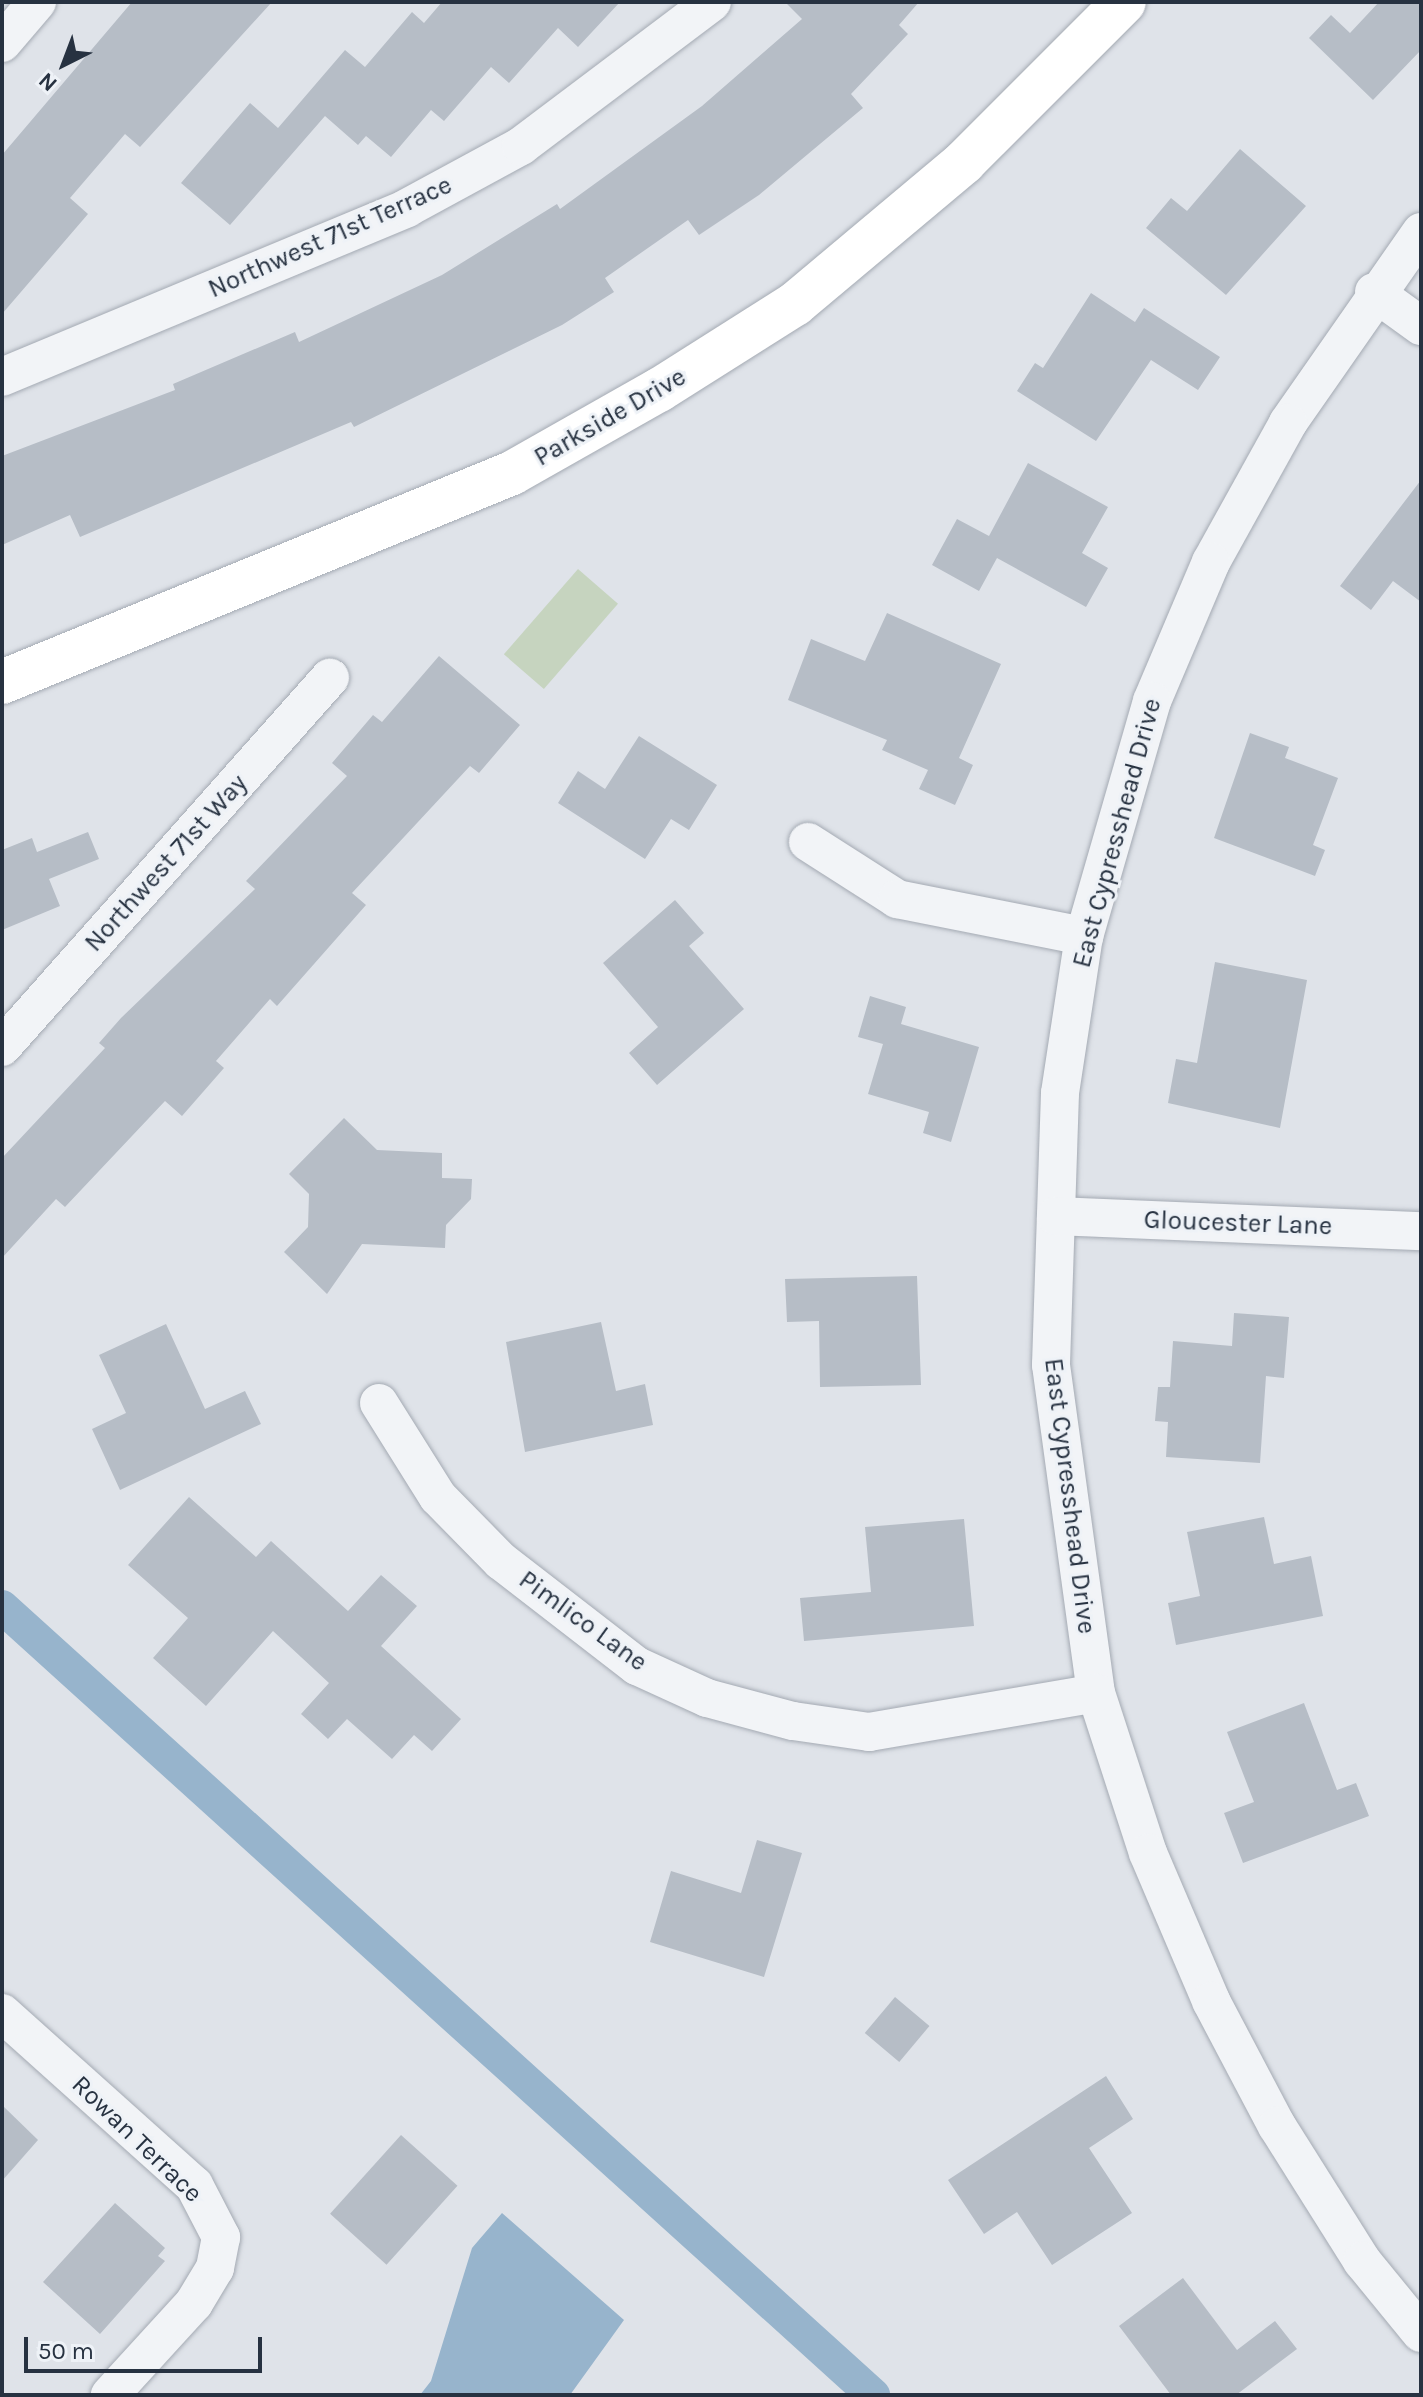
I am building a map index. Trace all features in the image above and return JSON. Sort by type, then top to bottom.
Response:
[{"type":"street","points":[[2,43],[37,2]]},
{"type":"street","name":"Northwest 71st Terrace","points":[[2,377],[407,208],[521,146],[712,2]]},
{"type":"street","name":"Parkside Drive","points":[[2,682],[512,473],[659,390],[795,304],[964,162],[1124,2]]},
{"type":"street","name":"East Cypresshead Drive","points":[[1421,232],[1374,292],[1288,423],[1211,562],[1152,701],[1084,936],[1060,1093],[1051,1365],[1096,1693],[1148,1853],[1211,2001],[1277,2126],[1354,2248],[1421,2333]]},
{"type":"street","points":[[1374,292],[1421,326]]},
{"type":"street","name":"Northwest 71st Way","points":[[2,1047],[330,678]]},
{"type":"street","points":[[808,842],[897,899],[1084,936]]},
{"type":"street","name":"Gloucester Lane","points":[[1056,1216],[1421,1231]]},
{"type":"street","name":"Pimlico Lane","points":[[379,1403],[438,1497],[501,1561],[637,1666],[707,1698],[793,1721],[869,1732],[1096,1693]]},
{"type":"street","name":"Rowan Terrace","points":[[2,2013],[194,2185],[221,2237],[215,2268],[194,2303],[110,2395]]},
{"type":"green space","points":[[578,569],[618,604],[544,689],[504,654]]},
{"type":"water","points":[[502,2213],[624,2320],[570,2395],[420,2395],[431,2381],[472,2248]]},
{"type":"building","points":[[132,2],[272,2],[140,147],[125,134],[70,198],[88,214],[2,314],[2,155]]},
{"type":"building","points":[[442,2],[620,2],[578,47],[558,28],[509,83],[491,67],[444,121],[431,110],[391,157],[366,136],[358,145],[325,116],[230,225],[181,183],[250,103],[278,128],[345,50],[365,67],[412,12],[424,23]]},
{"type":"building","points":[[785,2],[919,2],[899,25],[908,34],[851,94],[863,108],[759,195],[699,235],[688,220],[605,278],[614,292],[562,325],[354,427],[351,422],[80,537],[70,515],[2,545],[2,456],[175,390],[173,384],[295,332],[299,342],[442,275],[557,204],[560,209],[702,106],[802,19]]},
{"type":"building","points":[[1379,2],[1421,2],[1421,50],[1373,100],[1309,38],[1331,15],[1350,33]]},
{"type":"building","points":[[1240,149],[1306,206],[1226,295],[1146,228],[1171,198],[1187,211]]},
{"type":"building","points":[[1091,293],[1135,322],[1144,308],[1220,357],[1198,390],[1151,360],[1096,441],[1017,391],[1035,363],[1043,368]]},
{"type":"building","points":[[1028,463],[1108,507],[1082,553],[1108,568],[1086,607],[997,558],[979,591],[932,565],[957,519],[989,536]]},
{"type":"building","points":[[1421,480],[1421,602],[1393,581],[1371,610],[1340,586]]},
{"type":"building","points":[[887,613],[1001,664],[959,758],[973,765],[955,805],[919,789],[928,770],[882,750],[887,740],[788,700],[811,639],[865,661]]},
{"type":"building","points":[[439,656],[520,725],[479,773],[470,766],[352,893],[366,905],[277,1006],[270,999],[216,1061],[224,1068],[182,1116],[165,1101],[65,1207],[56,1199],[2,1258],[2,1158],[105,1048],[99,1043],[121,1018],[255,889],[246,881],[347,776],[332,763],[373,715],[382,722]]},
{"type":"building","points":[[1250,733],[1289,747],[1285,758],[1338,778],[1313,845],[1325,850],[1315,876],[1214,838]]},
{"type":"building","points":[[639,736],[717,785],[689,830],[671,819],[645,859],[558,803],[578,771],[605,789]]},
{"type":"building","points":[[88,832],[99,859],[49,879],[60,906],[2,930],[2,850],[32,838],[37,852]]},
{"type":"building","points":[[675,900],[704,933],[689,946],[744,1009],[657,1085],[629,1053],[658,1027],[603,963]]},
{"type":"building","points":[[1215,962],[1307,980],[1280,1128],[1168,1103],[1176,1059],[1197,1063]]},
{"type":"building","points":[[870,996],[906,1007],[901,1024],[979,1047],[951,1142],[923,1133],[929,1112],[868,1094],[883,1044],[858,1037]]},
{"type":"building","points":[[344,1118],[377,1150],[442,1153],[442,1178],[472,1179],[471,1199],[446,1225],[445,1248],[362,1244],[327,1294],[284,1252],[308,1227],[309,1194],[289,1174]]},
{"type":"building","points":[[917,1276],[921,1385],[820,1387],[819,1321],[787,1322],[785,1279]]},
{"type":"building","points":[[1234,1313],[1289,1317],[1284,1378],[1266,1376],[1260,1463],[1166,1457],[1168,1422],[1155,1421],[1158,1387],[1170,1387],[1173,1341],[1232,1346]]},
{"type":"building","points":[[601,1322],[616,1391],[645,1384],[653,1425],[525,1452],[506,1342]]},
{"type":"building","points":[[166,1324],[205,1409],[245,1391],[261,1424],[120,1490],[92,1429],[126,1413],[99,1355]]},
{"type":"building","points":[[189,1497],[256,1557],[271,1541],[348,1611],[381,1575],[417,1606],[381,1646],[461,1719],[432,1751],[414,1735],[392,1759],[347,1719],[328,1739],[301,1714],[329,1683],[273,1631],[206,1706],[153,1658],[188,1618],[128,1565]]},
{"type":"building","points":[[1264,1517],[1274,1564],[1311,1556],[1323,1616],[1176,1645],[1168,1603],[1200,1596],[1187,1532]]},
{"type":"building","points":[[964,1519],[974,1626],[804,1641],[800,1598],[871,1592],[865,1527]]},
{"type":"building","points":[[1304,1703],[1337,1790],[1356,1783],[1369,1816],[1243,1863],[1224,1813],[1254,1802],[1227,1732]]},
{"type":"building","points":[[757,1840],[802,1853],[764,1977],[650,1942],[671,1871],[741,1893]]},
{"type":"building","points":[[895,1997],[929,2026],[899,2062],[865,2033]]},
{"type":"building","points":[[1106,2076],[1133,2119],[1089,2148],[1132,2213],[1052,2265],[1017,2212],[984,2234],[948,2180]]},
{"type":"building","points":[[2,2105],[38,2140],[2,2181]]},
{"type":"building","points":[[401,2135],[457,2186],[387,2265],[330,2214]]},
{"type":"building","points":[[115,2203],[165,2248],[158,2256],[165,2261],[100,2334],[43,2282]]},
{"type":"building","points":[[1183,2278],[1237,2350],[1275,2321],[1297,2349],[1236,2395],[1171,2395],[1119,2326]]},
{"type":"waterway","points":[[2,1607],[873,2395]]}]
